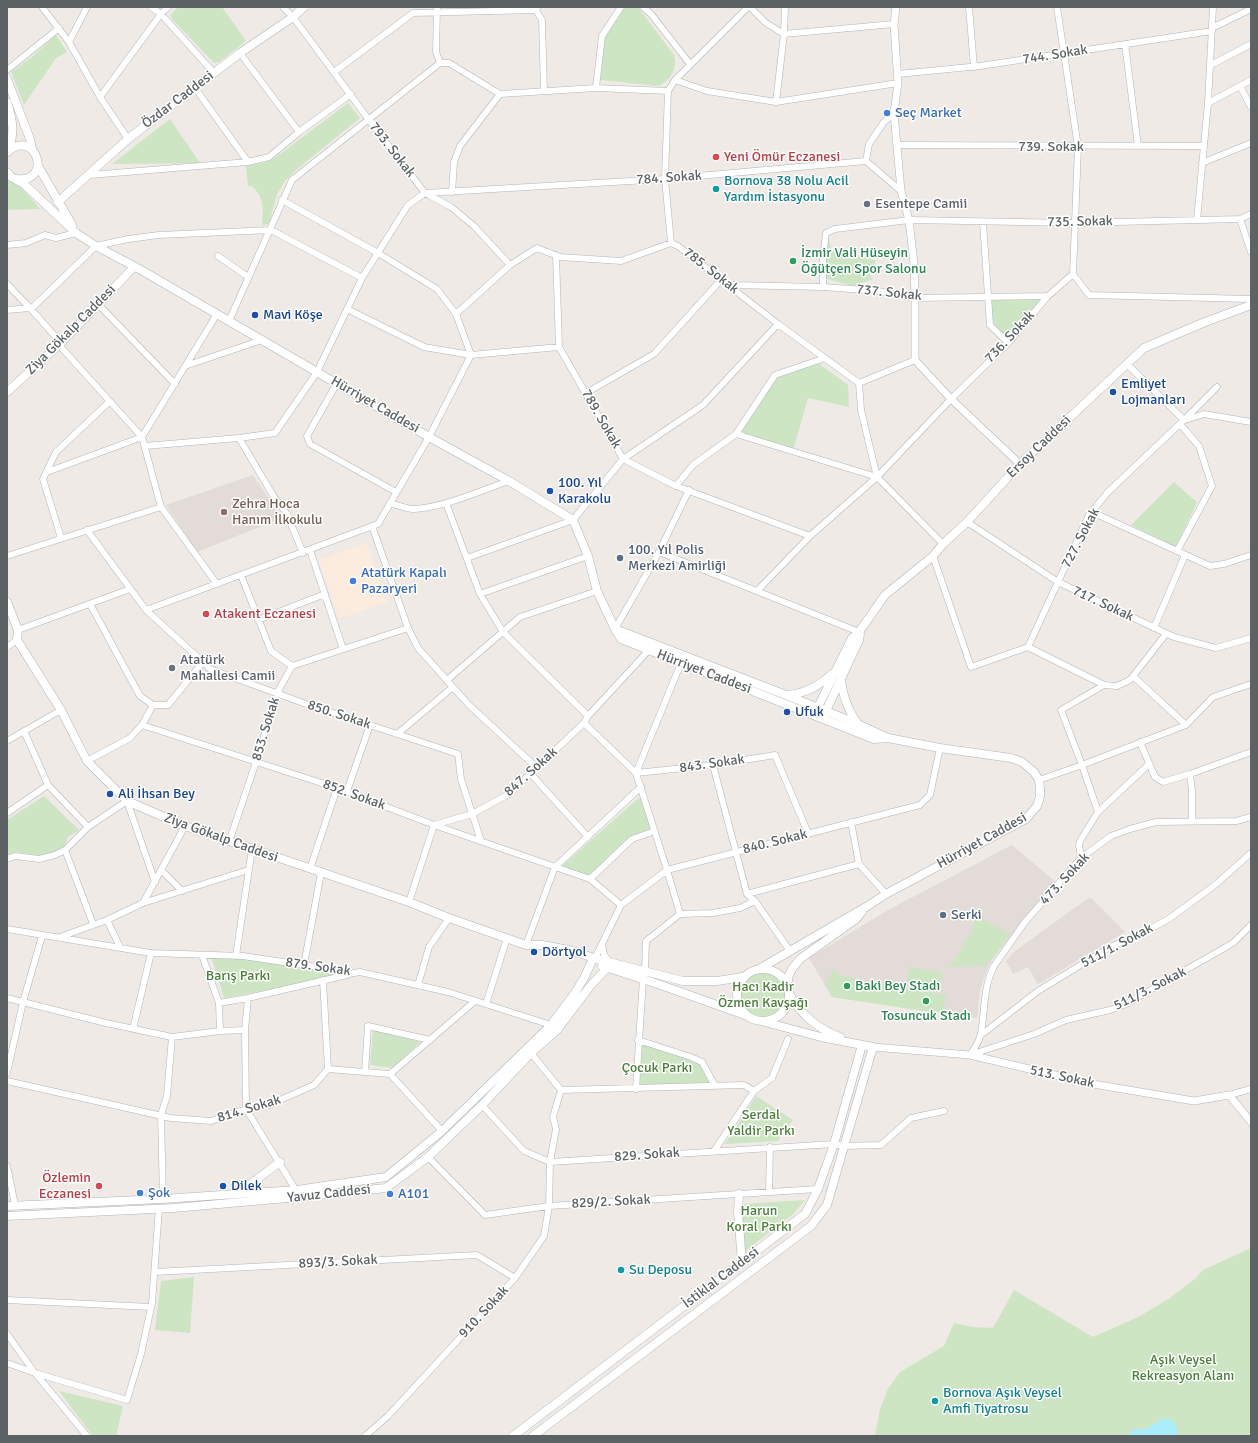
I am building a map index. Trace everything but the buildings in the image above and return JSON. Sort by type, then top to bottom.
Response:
[{"type":"main road","name":"Özdar Caddesi","points":[[58,202],[90,175],[128,139],[240,53],[293,17],[304,7]]},
{"type":"main road","name":"Hürriyet Caddesi","points":[[7,79],[30,139],[32,149],[37,155],[38,166],[76,233]]},
{"type":"main road","points":[[7,102],[13,123],[12,141],[8,152]]},
{"type":"main road","points":[[8,152],[18,146],[24,146],[32,149]]},
{"type":"main road","name":"Hürriyet Caddesi","points":[[10,176],[22,180],[32,176],[38,166]]},
{"type":"main road","name":"Hürriyet Caddesi","points":[[10,176],[24,184],[76,233],[96,246],[217,314],[429,437],[509,481],[573,520],[588,556],[597,591],[614,629],[622,639],[681,663],[816,711]]},
{"type":"main road","name":"Ziya Gökalp Caddesi","points":[[7,392],[60,344],[134,267]]},
{"type":"main road","name":"Ersoy Caddesi","points":[[816,711],[852,638],[859,632],[885,595],[933,556],[943,544],[967,522],[1020,464],[1144,348],[1205,322],[1251,305]]},
{"type":"main road","points":[[7,602],[18,630],[17,640]]},
{"type":"main road","name":"Hürriyet Caddesi","points":[[614,629],[786,695],[874,739],[888,738]]},
{"type":"main road","name":"Ersoy Caddesi","points":[[825,715],[860,640],[859,632]]},
{"type":"main road","name":"Ziya Gökalp Caddesi","points":[[17,640],[62,710],[87,761],[127,801],[185,826],[229,842],[409,902],[449,918],[526,945],[542,945],[654,978]]},
{"type":"main road","name":"Ersoy Caddesi","points":[[786,695],[800,693],[815,687],[834,672]]},
{"type":"main road","points":[[841,681],[844,700],[858,724]]},
{"type":"main road","name":"Hürriyet Caddesi","points":[[825,715],[858,724],[888,738],[940,748],[1011,758],[1022,762],[1029,767],[1039,780],[1040,796],[1037,806],[1026,819],[886,894],[866,907]]},
{"type":"main road","points":[[759,969],[866,907]]},
{"type":"main road","points":[[761,1021],[770,1020],[778,1016],[784,1010],[788,1002],[789,975],[797,963],[856,919],[866,907]]},
{"type":"main road","name":"Yavuz Caddesi","points":[[11,1205],[163,1199],[236,1194],[298,1194],[386,1177],[442,1130],[551,1025],[575,993],[593,961]]},
{"type":"main road","name":"Yavuz Caddesi","points":[[7,1216],[173,1208],[298,1194],[386,1188],[428,1157],[482,1105],[531,1053],[557,1030],[608,965]]},
{"type":"main road","points":[[745,1015],[737,1001],[736,992],[739,984],[750,971],[768,969],[776,972],[782,977],[794,1002],[807,1017],[822,1028],[837,1036],[862,1045]]},
{"type":"main road","points":[[654,978],[683,981],[717,980],[744,977]]},
{"type":"main road","points":[[654,978],[753,1019],[821,1037],[873,1047]]},
{"type":"main road","name":"İstiklal Caddesi","points":[[513,1436],[805,1214],[818,1189],[834,1144],[862,1045]]},
{"type":"main road","name":"İstiklal Caddesi","points":[[533,1436],[811,1226],[827,1205],[873,1047]]},
{"type":"main road","points":[[236,1194],[280,1162]]},
{"type":"main road","points":[[739,1194],[738,1212],[742,1262]]},
{"type":"street","points":[[42,7],[69,42],[100,97],[128,139]]},
{"type":"street","points":[[69,42],[87,7]]},
{"type":"street","points":[[151,7],[161,14],[214,73]]},
{"type":"street","points":[[100,97],[161,14],[168,7]]},
{"type":"street","name":"793. Sokak","points":[[283,7],[293,17],[368,120],[425,193],[451,207],[474,226],[510,265]]},
{"type":"street","points":[[596,88],[602,36],[621,7]]},
{"type":"street","points":[[643,7],[651,14],[690,64]]},
{"type":"street","points":[[671,243],[665,178],[668,91],[675,80],[690,64],[749,7],[766,23],[784,34],[894,24]]},
{"type":"street","points":[[776,102],[784,34],[784,7]]},
{"type":"street","points":[[896,7],[894,24],[898,83],[894,113],[901,191],[909,220],[914,264],[915,360],[951,399],[1020,464]]},
{"type":"street","points":[[969,7],[974,67]]},
{"type":"street","points":[[1057,7],[1078,147],[1073,274],[1089,295],[1251,299]]},
{"type":"street","points":[[1197,220],[1211,65],[1213,7]]},
{"type":"street","points":[[334,72],[413,13],[437,9],[536,8],[542,20],[544,91]]},
{"type":"street","points":[[437,9],[436,52],[440,63]]},
{"type":"street","name":"744. Sokak","points":[[898,74],[974,67],[1212,30],[1251,9]]},
{"type":"street","points":[[7,70],[59,28]]},
{"type":"street","points":[[1125,44],[1138,146]]},
{"type":"street","points":[[1211,65],[1251,44]]},
{"type":"street","points":[[240,53],[299,132]]},
{"type":"street","points":[[229,321],[271,230],[282,200],[292,180],[440,63],[449,63],[500,94],[596,88],[668,91]]},
{"type":"street","points":[[675,80],[708,91],[776,102],[898,83]]},
{"type":"street","points":[[1208,104],[1251,80]]},
{"type":"street","points":[[1240,86],[1251,107]]},
{"type":"street","points":[[195,88],[248,162]]},
{"type":"street","points":[[90,175],[248,162],[269,157],[299,132],[350,94]]},
{"type":"street","points":[[452,192],[454,162],[460,146],[500,94]]},
{"type":"street","points":[[894,113],[884,122],[869,144],[866,161],[901,191]]},
{"type":"street","points":[[1202,163],[1251,143]]},
{"type":"street","name":"739. Sokak","points":[[898,145],[1078,147],[1203,146]]},
{"type":"street","name":"784. Sokak","points":[[425,193],[665,178],[866,161]]},
{"type":"street","points":[[145,446],[239,438],[275,433],[317,372],[362,278],[408,205],[425,193]]},
{"type":"street","points":[[146,610],[378,524],[429,437],[471,355],[456,314],[437,289],[378,253],[282,200]]},
{"type":"street","name":"735. Sokak","points":[[823,287],[823,259],[826,233],[835,229],[909,220],[1075,223],[1240,219],[1251,214]]},
{"type":"street","points":[[1240,219],[1251,252]]},
{"type":"street","points":[[983,222],[990,325],[1008,343]]},
{"type":"street","points":[[7,310],[30,309],[96,246],[128,239],[159,235],[271,230],[362,278]]},
{"type":"street","points":[[7,245],[26,243],[45,235],[56,238],[76,233]]},
{"type":"street","name":"785. Sokak","points":[[456,314],[510,265],[537,248],[560,257],[621,261],[671,243],[678,246],[721,280],[730,285],[778,324],[860,383]]},
{"type":"street","name":"789. Sokak","points":[[556,255],[559,347],[623,459],[676,486],[810,536]]},
{"type":"street","points":[[218,256],[248,277]]},
{"type":"street","name":"736. Sokak","points":[[758,590],[810,536],[877,477],[951,399],[1008,343],[1048,296],[1073,274]]},
{"type":"street","points":[[586,393],[654,354],[721,280]]},
{"type":"street","points":[[7,284],[109,402],[142,437],[161,507],[217,584]]},
{"type":"street","name":"737. Sokak","points":[[730,285],[823,287],[878,291],[915,298],[1048,296]]},
{"type":"street","points":[[98,304],[175,384]]},
{"type":"street","points":[[347,308],[424,347],[471,355],[559,347]]},
{"type":"street","points":[[47,472],[142,437],[217,314]]},
{"type":"street","points":[[467,558],[573,520],[623,459],[703,405],[778,324]]},
{"type":"street","points":[[185,366],[262,340]]},
{"type":"street","points":[[676,486],[693,465],[736,434],[775,375],[825,358]]},
{"type":"street","points":[[877,477],[861,410],[860,383],[915,360]]},
{"type":"street","points":[[1127,364],[1182,422],[1199,446],[1212,486],[1177,551]]},
{"type":"street","points":[[7,383],[16,384]]},
{"type":"street","points":[[337,383],[306,436],[310,444],[396,492]]},
{"type":"street","name":"727. Sokak","points":[[1028,647],[1092,512],[1108,492],[1217,387]]},
{"type":"street","points":[[61,538],[43,479],[56,452],[109,402]]},
{"type":"street","points":[[1182,422],[1204,414],[1251,422]]},
{"type":"street","points":[[736,434],[877,477],[943,544]]},
{"type":"street","points":[[239,438],[274,496],[287,514],[303,553]]},
{"type":"street","points":[[390,503],[412,509],[446,503],[509,481]]},
{"type":"street","points":[[614,629],[659,552],[689,490]]},
{"type":"street","points":[[446,503],[480,594],[502,632],[588,716]]},
{"type":"street","points":[[7,556],[161,507]]},
{"type":"street","points":[[1092,512],[1210,566],[1224,564],[1251,555]]},
{"type":"street","name":"717. Sokak","points":[[967,522],[1058,582],[1174,638],[1216,648],[1251,638]]},
{"type":"street","points":[[372,526],[408,628],[418,648],[469,705],[536,767]]},
{"type":"street","name":"850. Sokak","points":[[87,530],[146,610],[210,669],[458,754],[461,779],[481,841]]},
{"type":"street","points":[[310,550],[343,649]]},
{"type":"street","points":[[659,552],[758,590],[859,632]]},
{"type":"street","points":[[1154,628],[1186,555]]},
{"type":"street","points":[[480,594],[588,556]]},
{"type":"street","points":[[933,556],[972,667],[1028,647],[1104,685],[1117,686],[1130,680],[1166,634]]},
{"type":"street","points":[[242,575],[270,651],[292,666],[408,628]]},
{"type":"street","points":[[18,630],[130,589]]},
{"type":"street","points":[[447,680],[520,617],[597,591]]},
{"type":"street","points":[[258,620],[325,594]]},
{"type":"street","points":[[90,604],[140,696],[153,704],[168,705],[203,662]]},
{"type":"street","points":[[7,647],[17,640]]},
{"type":"street","name":"847. Sokak","points":[[434,825],[472,814],[509,794],[584,722],[649,650]]},
{"type":"street","points":[[636,773],[681,663]]},
{"type":"street","name":"853. Sokak","points":[[229,842],[277,693],[292,666]]},
{"type":"street","points":[[1133,676],[1186,725]]},
{"type":"street","points":[[1039,780],[1186,725],[1212,697],[1251,684]]},
{"type":"street","points":[[1098,812],[1061,710],[1104,685]]},
{"type":"street","points":[[397,734],[453,687]]},
{"type":"street","points":[[87,761],[130,738],[142,725],[153,704]]},
{"type":"street","points":[[7,741],[62,710]]},
{"type":"street","points":[[584,722],[636,773],[680,914]]},
{"type":"street","name":"852. Sokak","points":[[142,725],[347,791],[434,825],[590,880],[621,905]]},
{"type":"street","points":[[347,791],[370,725]]},
{"type":"street","points":[[24,731],[48,785],[88,827]]},
{"type":"street","points":[[1140,742],[1148,765],[1155,777],[1163,782],[1251,752]]},
{"type":"street","name":"840. Sokak","points":[[593,961],[621,905],[667,870],[920,805],[930,795],[940,748]]},
{"type":"street","name":"843. Sokak","points":[[636,773],[712,765],[775,755],[808,833]]},
{"type":"street","points":[[712,765],[747,894],[754,901],[790,951]]},
{"type":"street","points":[[1081,858],[1079,845],[1080,840],[1098,812],[1148,765]]},
{"type":"street","points":[[530,773],[588,837]]},
{"type":"street","points":[[1190,774],[1192,791],[1192,821]]},
{"type":"street","points":[[7,812],[48,785]]},
{"type":"street","points":[[526,945],[555,867],[641,787]]},
{"type":"street","points":[[310,869],[337,788]]},
{"type":"street","points":[[7,859],[15,856],[39,859],[55,855],[65,850],[88,827],[127,801],[155,882]]},
{"type":"street","name":"473. Sokak","points":[[970,1055],[981,1035],[984,1003],[991,972],[994,966],[1025,922],[1081,858],[1111,836],[1156,822],[1236,820],[1251,817]]},
{"type":"street","points":[[851,822],[859,864],[886,894]]},
{"type":"street","points":[[409,902],[434,825]]},
{"type":"street","points":[[143,903],[185,826]]},
{"type":"street","points":[[590,880],[632,839],[655,831]]},
{"type":"street","points":[[236,956],[252,849]]},
{"type":"street","points":[[65,850],[93,924]]},
{"type":"street","name":"511/1. Sokak","points":[[981,1035],[1038,991],[1110,947],[1141,934],[1170,918],[1215,885],[1251,853]]},
{"type":"street","points":[[747,894],[859,864]]},
{"type":"street","points":[[161,870],[182,891]]},
{"type":"street","points":[[58,937],[107,920],[143,903],[248,870]]},
{"type":"street","points":[[304,965],[321,873]]},
{"type":"street","points":[[636,1089],[638,1040],[646,941],[680,914],[713,913],[740,908],[754,901]]},
{"type":"street","points":[[418,985],[429,947],[449,918]]},
{"type":"street","points":[[107,920],[120,947]]},
{"type":"street","name":"511/3. Sokak","points":[[970,1055],[1034,1034],[1066,1020],[1110,1010],[1126,1004],[1233,943],[1251,925]]},
{"type":"street","name":"879. Sokak","points":[[7,930],[151,952],[236,956],[304,965],[348,974],[360,972],[448,992],[551,1025]]},
{"type":"street","points":[[7,1073],[42,936]]},
{"type":"street","points":[[486,1004],[508,938]]},
{"type":"street","points":[[602,944],[608,965]]},
{"type":"street","points":[[133,1029],[151,952]]},
{"type":"street","points":[[202,954],[219,1003],[220,1031]]},
{"type":"street","points":[[219,1003],[248,998],[348,974]]},
{"type":"street","points":[[324,980],[328,1069],[390,1074],[442,1130]]},
{"type":"street","points":[[7,998],[172,1037],[220,1031],[245,1030]]},
{"type":"street","points":[[248,998],[245,1030],[246,1109],[280,1162],[298,1194]]},
{"type":"street","points":[[390,1074],[475,1001]]},
{"type":"street","points":[[365,1072],[368,1026],[430,1040]]},
{"type":"street","points":[[163,1199],[161,1115],[168,1096],[172,1037]]},
{"type":"street","points":[[714,1151],[754,1090],[772,1078],[788,1039]]},
{"type":"street","points":[[638,1040],[702,1062],[715,1086]]},
{"type":"street","name":"513. Sokak","points":[[873,1047],[970,1055],[1093,1084],[1194,1101],[1229,1095],[1251,1089]]},
{"type":"street","points":[[531,1053],[561,1090],[715,1086],[744,1086],[754,1090]]},
{"type":"street","name":"814. Sokak","points":[[7,1080],[171,1118],[211,1121],[246,1109],[269,1105],[314,1085],[328,1069]]},
{"type":"street","name":"910. Sokak","points":[[365,1436],[388,1416],[515,1278],[544,1236],[549,1206],[550,1162],[556,1129],[553,1118],[561,1090]]},
{"type":"street","points":[[1229,1095],[1251,1122]]},
{"type":"street","name":"829. Sokak","points":[[482,1105],[524,1151],[550,1162],[834,1144],[844,1146],[881,1145],[911,1118],[944,1111]]},
{"type":"street","points":[[769,1192],[770,1148]]},
{"type":"street","name":"829/2. Sokak","points":[[428,1157],[485,1215],[549,1206],[818,1189]]},
{"type":"street","points":[[7,1166],[11,1205]]},
{"type":"street","points":[[7,1363],[127,1400],[141,1354],[151,1307],[159,1208]]},
{"type":"street","name":"893/3. Sokak","points":[[155,1272],[477,1255],[515,1278]]},
{"type":"street","points":[[7,1300],[151,1307]]},
{"type":"street","points":[[7,1334],[86,1436]]},
{"type":"shaded area","name":"Zehra Hoca Hanım İlkokulu","points":[[253,475],[282,518],[197,552],[166,505]]},
{"type":"shaded area","name":"Atatürk Kapalı Pazaryeri","points":[[367,543],[387,602],[339,619],[319,560]]},
{"type":"shaded area","points":[[1012,845],[1057,883],[1025,918],[992,960],[980,990],[977,1018],[832,997],[809,958],[890,909]]},
{"type":"shaded area","points":[[1090,897],[1125,932],[1038,984],[1028,967],[1013,974],[1006,961],[1015,951]]},
{"type":"green space","points":[[178,7],[222,7],[246,41],[219,62],[214,63],[172,19],[170,15]]},
{"type":"green space","points":[[625,7],[638,7],[674,55],[674,69],[670,77],[663,84],[658,86],[601,80],[600,78],[604,38]]},
{"type":"green space","points":[[56,35],[67,52],[56,58],[24,105],[11,72],[33,56]]},
{"type":"green space","points":[[348,103],[360,118],[296,170],[285,181],[277,194],[269,224],[262,225],[263,209],[260,196],[253,187],[248,186],[246,166],[267,162],[276,157]]},
{"type":"green space","points":[[170,119],[200,163],[112,164]]},
{"type":"green space","points":[[7,180],[21,188],[40,209],[7,210]]},
{"type":"green space","points":[[827,234],[832,251],[876,260],[870,275],[873,279],[853,286],[824,278]]},
{"type":"green space","points":[[990,298],[1042,298],[1007,340],[993,324]]},
{"type":"green space","points":[[818,363],[848,385],[849,407],[808,398],[793,450],[739,433],[776,378]]},
{"type":"green space","points":[[1174,482],[1197,502],[1176,547],[1131,525]]},
{"type":"green space","points":[[44,796],[79,830],[68,837],[63,849],[42,856],[16,852],[7,855],[7,820]]},
{"type":"green space","points":[[641,796],[652,830],[632,837],[589,876],[562,866]]},
{"type":"green space","points":[[976,916],[1010,934],[992,960],[984,966],[950,967],[971,931]]},
{"type":"green space","name":"Barış Parkı","points":[[235,957],[319,970],[337,975],[323,980],[224,998],[212,959]]},
{"type":"green space","points":[[909,967],[943,972],[940,988],[907,983]]},
{"type":"green space","points":[[834,968],[839,975],[859,979],[871,986],[872,983],[946,995],[943,1014],[832,997],[825,985]]},
{"type":"green space","name":"Hacı Kadir Özmen Kavşağı","points":[[758,969],[768,969],[782,976],[789,990],[789,1000],[782,1014],[768,1021],[758,1021],[748,1017],[741,1010],[737,1000],[737,990],[741,980],[748,973]]},
{"type":"green space","points":[[373,1029],[420,1042],[393,1068],[370,1065]]},
{"type":"green space","name":"Çocuk Parkı","points":[[638,1040],[702,1062],[715,1086],[636,1089]]},
{"type":"green space","name":"Serdal Yaldir Parkı","points":[[756,1096],[793,1120],[778,1141],[725,1144]]},
{"type":"green space","name":"Harun Koral Parkı","points":[[805,1200],[793,1214],[744,1252],[742,1204]]},
{"type":"green space","name":"Aşık Veysel Rekreasyon Alanı","points":[[1251,1248],[1251,1436],[875,1436],[880,1409],[888,1389],[900,1372],[944,1346],[954,1323],[973,1327],[993,1328],[1014,1290],[1093,1337],[1138,1317],[1170,1298],[1196,1278],[1203,1270]]},
{"type":"green space","points":[[194,1277],[190,1333],[155,1330],[161,1281]]},
{"type":"green space","points":[[59,1391],[123,1406],[116,1436],[93,1436]]},
{"type":"water","points":[[1165,1418],[1172,1420],[1176,1424],[1177,1436],[1127,1436],[1134,1430],[1148,1428]]},
{"type":"place","name":"Seç Market","points":[[887,113]]},
{"type":"place","name":"Yeni Ömür Eczanesi","points":[[716,157]]},
{"type":"place","name":"Bornova 38 Nolu Acil Yardım İstasyonu","points":[[716,189]]},
{"type":"place","name":"Esentepe Camii","points":[[867,204]]},
{"type":"place","name":"İzmir Vali Hüseyin Öğütçen Spor Salonu","points":[[793,261]]},
{"type":"place","name":"Mavi Köşe","points":[[255,315]]},
{"type":"place","name":"Emliyet Lojmanları","points":[[1113,392]]},
{"type":"place","name":"100. Yıl Karakolu","points":[[550,491]]},
{"type":"place","name":"Zehra Hoca Hanım İlkokulu","points":[[224,512]]},
{"type":"place","name":"100. Yıl Polis Merkezi Amirliği","points":[[620,558]]},
{"type":"place","name":"Atatürk Kapalı Pazaryeri","points":[[353,581]]},
{"type":"place","name":"Atakent Eczanesi","points":[[206,614]]},
{"type":"place","name":"Atatürk Mahallesi Camii","points":[[172,668]]},
{"type":"place","name":"Ufuk","points":[[787,712]]},
{"type":"place","name":"Ali İhsan Bey","points":[[110,794]]},
{"type":"place","name":"Serki","points":[[943,915]]},
{"type":"place","name":"Dörtyol","points":[[534,952]]},
{"type":"place","name":"Baki Bey Stadı","points":[[847,986]]},
{"type":"place","name":"Tosuncuk Stadı","points":[[926,1001]]},
{"type":"place","name":"Özlemin Eczanesi","points":[[99,1186]]},
{"type":"place","name":"Dilek","points":[[223,1186]]},
{"type":"place","name":"Şok","points":[[140,1193]]},
{"type":"place","name":"A101","points":[[390,1194]]},
{"type":"place","name":"Su Deposu","points":[[621,1270]]},
{"type":"place","name":"Bornova Aşık Veysel Amfi Tiyatrosu","points":[[935,1401]]}]
